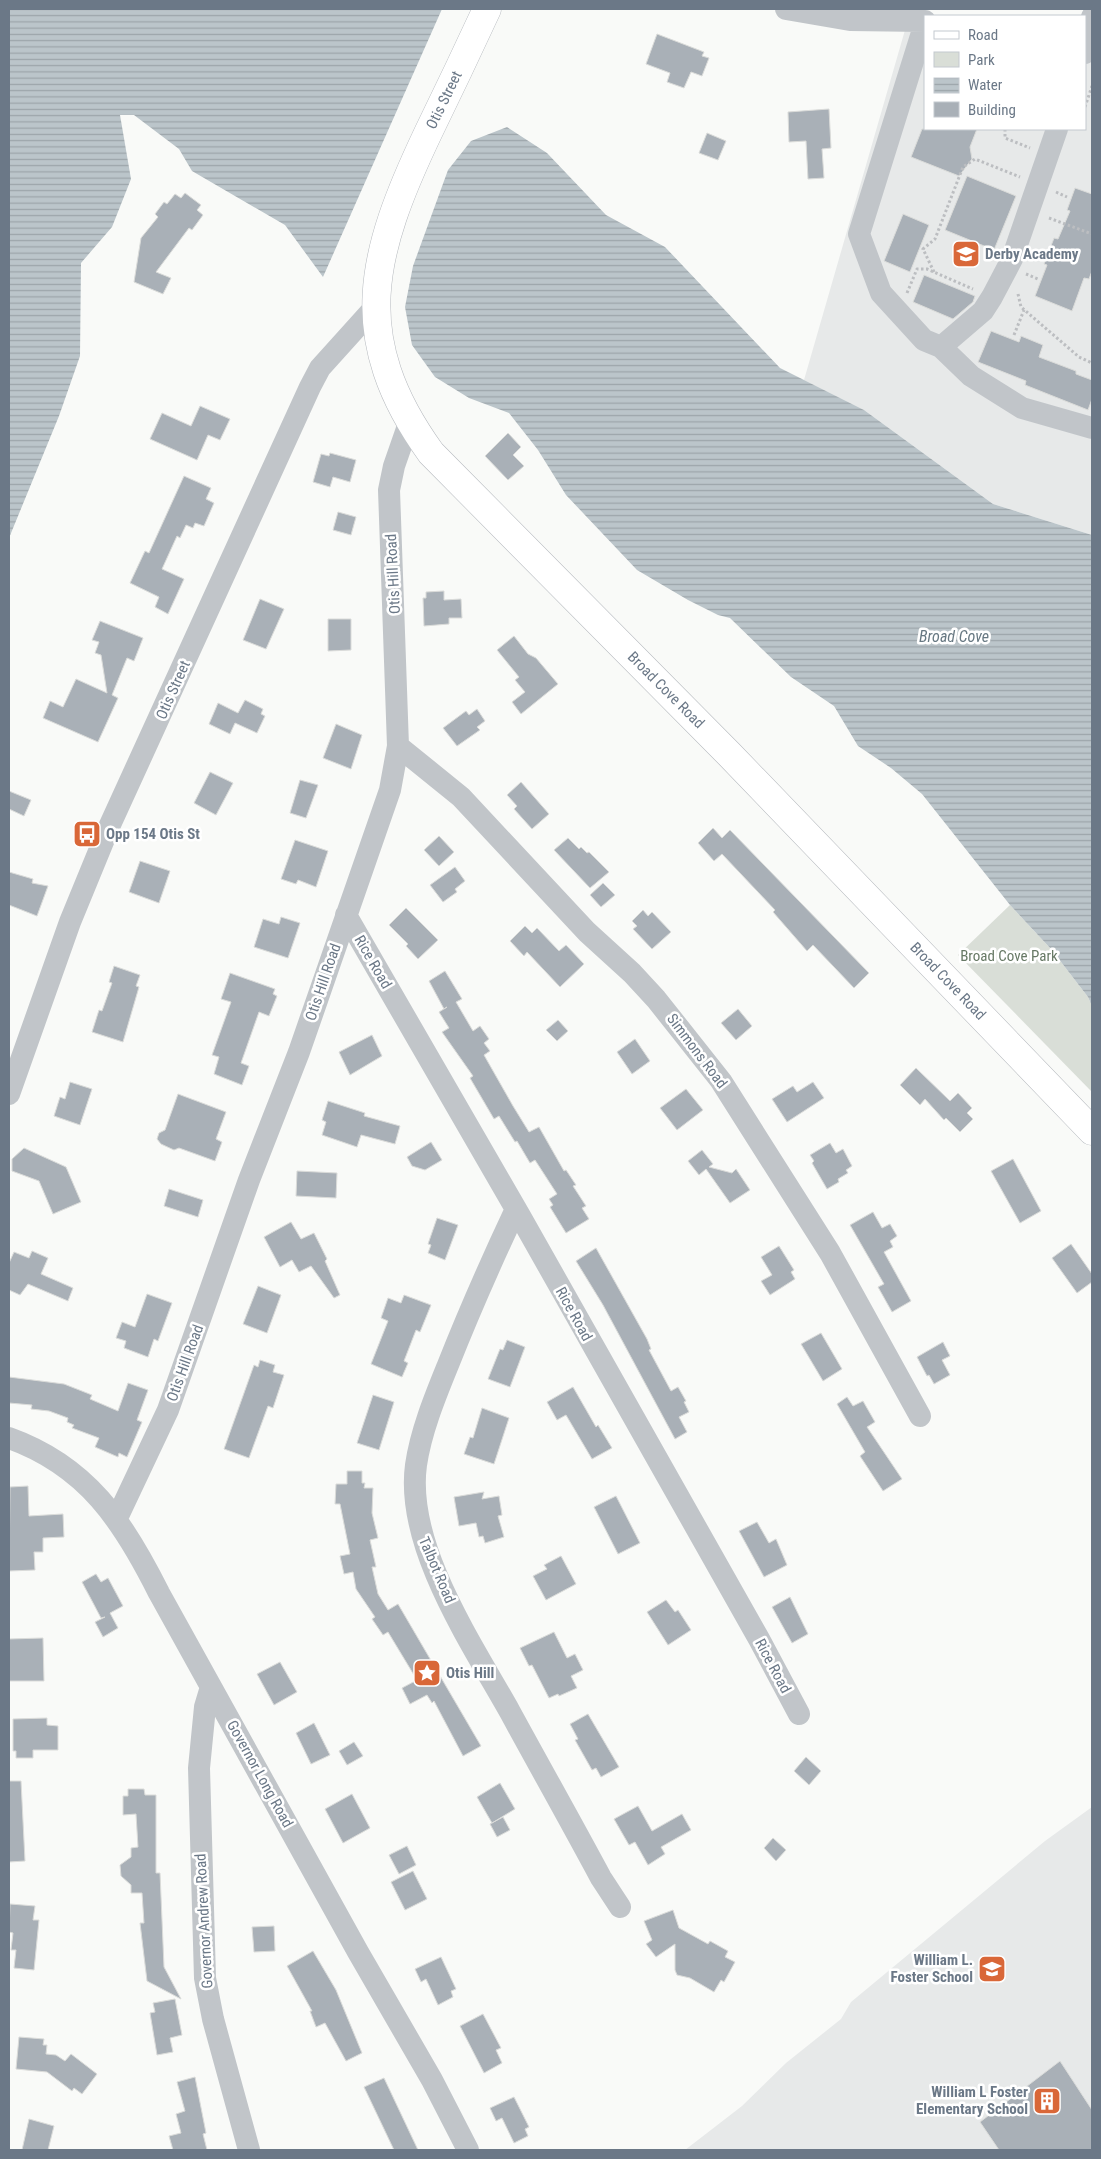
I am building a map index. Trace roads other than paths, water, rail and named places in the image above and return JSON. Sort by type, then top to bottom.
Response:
[{"type":"main road","name":"Otis Street","points":[[401,190],[487,9]]},
{"type":"main road","name":"Broad Cove Road","points":[[401,190],[384,241],[377,271],[375,307],[382,352],[392,385],[409,423],[431,453],[729,754],[1092,1131]]},
{"type":"street","points":[[786,9],[850,20],[924,22]]},
{"type":"street","points":[[1089,47],[1092,16]]},
{"type":"street","points":[[924,25],[859,234],[881,293],[924,340],[941,347],[971,376],[1022,408],[1092,428]]},
{"type":"street","points":[[941,347],[983,310],[992,297],[1012,259],[1057,130]]},
{"type":"street","name":"Otis Street","points":[[9,1094],[70,922],[109,827],[310,387],[320,368],[375,307]]},
{"type":"street","name":"Otis Hill Road","points":[[117,1518],[168,1410],[249,1180],[298,1052],[390,790],[398,746],[389,490],[394,466],[409,423]]},
{"type":"street","name":"Simmons Road","points":[[398,746],[461,798],[587,932],[656,999],[704,1058],[830,1253],[920,1416]]},
{"type":"street","name":"Rice Road","points":[[346,915],[516,1209],[759,1639],[799,1714]]},
{"type":"street","name":"Talbot Road","points":[[516,1209],[469,1312],[437,1393],[422,1439],[416,1466],[415,1498],[420,1528],[428,1557],[472,1647],[601,1878],[620,1907]]},
{"type":"street","name":"Governor Long Road","points":[[9,1438],[43,1452],[69,1468],[117,1518],[141,1556],[211,1687],[358,1952],[432,2080],[468,2150]]},
{"type":"street","name":"Governor Andrew Road","points":[[211,1687],[205,1707],[199,1768],[205,1978],[213,2019],[249,2150]]},
{"type":"water","points":[[9,9],[442,9],[323,277],[285,225],[192,171],[179,149],[134,115],[120,115],[131,179],[112,227],[81,263],[80,356],[59,416],[9,538]]},
{"type":"water","name":"Broad Cove","points":[[507,127],[547,153],[606,215],[665,247],[780,368],[864,410],[993,504],[1092,535],[1092,1006],[1088,997],[1051,949],[1010,905],[922,794],[891,768],[858,746],[834,706],[791,677],[730,618],[718,615],[688,600],[637,570],[566,495],[538,450],[509,413],[469,398],[435,377],[412,345],[405,307],[413,266],[448,170],[471,141]]},
{"type":"place","name":"Derby Academy","points":[[966,254]]},
{"type":"place","name":"Opp 154 Otis St","points":[[87,834]]},
{"type":"place","name":"Otis Hill","points":[[427,1673]]},
{"type":"place","name":"William L. Foster School","points":[[992,1969]]},
{"type":"place","name":"William L Foster Elementary School","points":[[1047,2101]]},
{"type":"park label","name":"Broad Cove Park","points":[[1009,956]]}]
